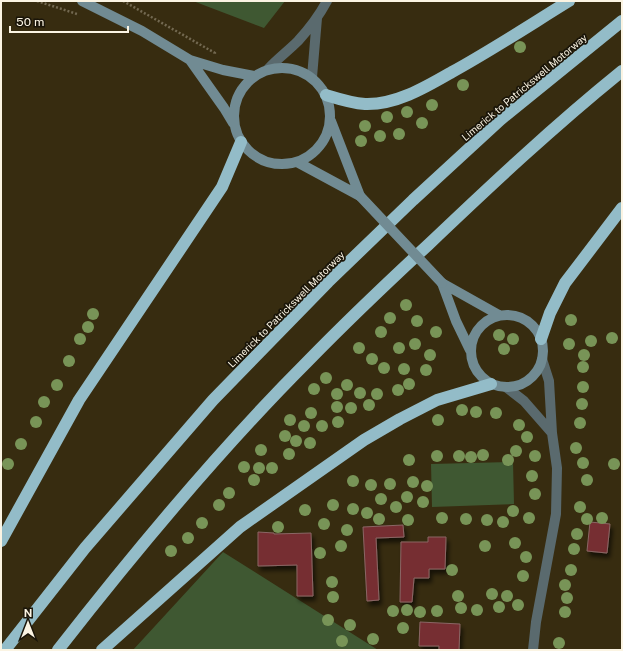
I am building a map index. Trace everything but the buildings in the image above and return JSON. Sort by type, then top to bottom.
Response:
[{"type":"highway","points":[[326,95],[346,102],[366,104],[393,100],[419,91],[477,59],[569,1]]},
{"type":"highway","name":"Limerick to Patrickswell Motorway","points":[[5,650],[85,548],[198,417],[328,282],[413,200],[500,120],[622,21]]},
{"type":"highway","points":[[58,650],[111,582],[196,481],[307,361],[500,176],[561,121],[622,71]]},
{"type":"highway","points":[[1,541],[80,400],[222,187],[241,142]]},
{"type":"highway","points":[[541,339],[550,312],[565,283],[622,208]]},
{"type":"highway","points":[[102,650],[240,526],[364,440],[400,419],[438,400],[491,384]]},
{"type":"main road","points":[[82,1],[142,31],[190,60],[223,70],[254,76]]},
{"type":"main road","points":[[190,60],[224,108],[235,127],[241,142],[252,154],[265,161],[281,164],[297,162],[309,156],[320,146],[327,135],[331,121]]},
{"type":"main road","points":[[235,127],[233,113],[236,99],[243,86],[254,76],[268,69],[283,67],[298,70],[312,77],[320,85],[326,95],[330,108],[331,121],[360,196]]},
{"type":"main road","points":[[297,162],[360,196],[442,283],[499,315]]},
{"type":"main road","points":[[442,283],[456,322],[470,350]]},
{"type":"main road","points":[[510,314],[525,320],[537,330],[541,339],[543,349],[542,359],[537,370],[529,380],[518,385],[506,387],[491,384],[482,378],[471,360],[470,350],[472,338],[488,319],[499,315],[510,314]]},
{"type":"street","points":[[268,69],[282,54],[297,42],[317,18],[327,1]]},
{"type":"street","points":[[312,77],[317,18]]},
{"type":"street","points":[[533,650],[536,622],[556,514],[557,468],[552,433],[549,381],[542,359]]},
{"type":"street","points":[[506,387],[524,401],[552,433]]},
{"type":"path","points":[[37,1],[78,14]]},
{"type":"path","points":[[123,1],[215,53],[209,66]]},
{"type":"green space","points":[[193,1],[285,1],[264,28]]},
{"type":"green space","points":[[513,462],[514,504],[432,507],[431,464]]},
{"type":"green space","points":[[223,552],[378,650],[133,650]]}]
